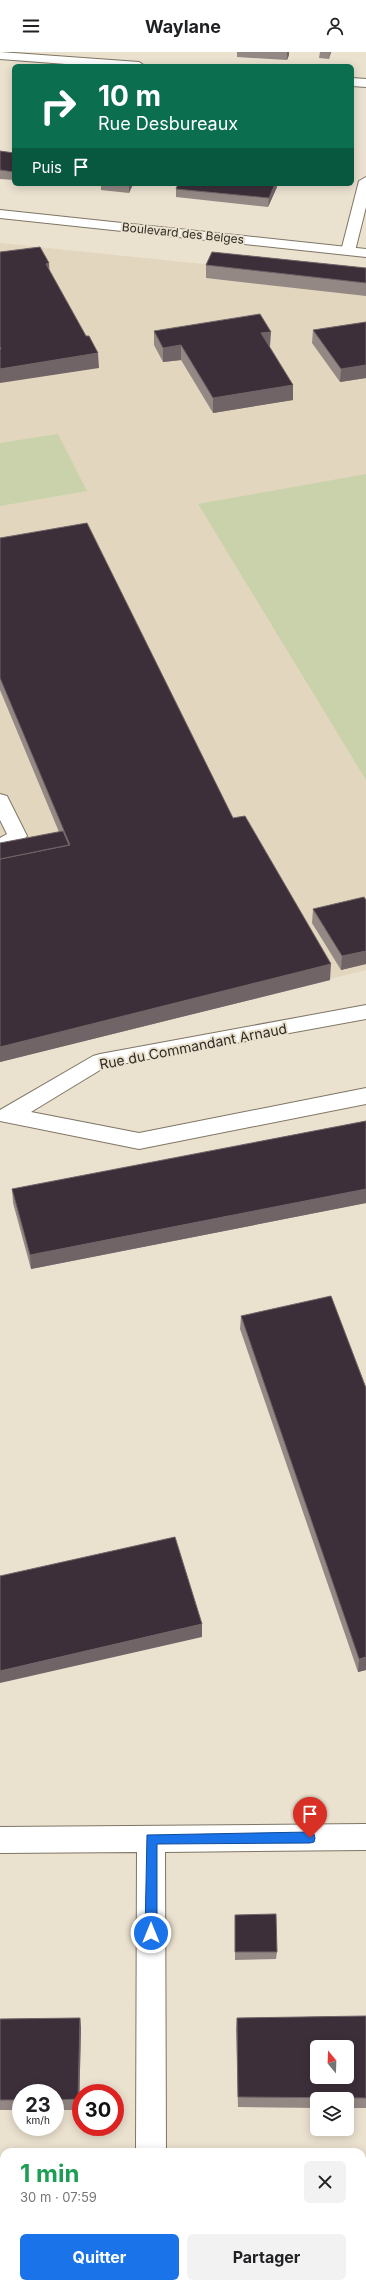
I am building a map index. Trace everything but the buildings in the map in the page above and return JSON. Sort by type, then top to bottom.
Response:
[{"type":"street","points":[[0,55],[114,64]]},
{"type":"street","points":[[354,82],[366,83]]},
{"type":"street","points":[[348,251],[366,181]]},
{"type":"street","name":"Boulevard des Belges","points":[[0,214],[366,253]]},
{"type":"street","points":[[0,800],[17,836],[0,848]]},
{"type":"street","name":"Rue du Commandant Arnaud","points":[[4,1117],[100,1061],[366,1012]]},
{"type":"street","name":"Rue du Commandant Arnaud","points":[[4,1117],[139,1141],[366,1096]]},
{"type":"street","points":[[0,1840],[366,1837]]},
{"type":"street","points":[[151,2148],[152,1839]]},
{"type":"shaded area","points":[[0,243],[366,281],[366,970],[0,1061]]},
{"type":"green space","points":[[58,434],[87,491],[0,506],[0,443]]},
{"type":"green space","points":[[366,474],[366,780],[198,504]]},
{"type":"route","points":[[151,1933],[152,1839],[310,1838]]}]
